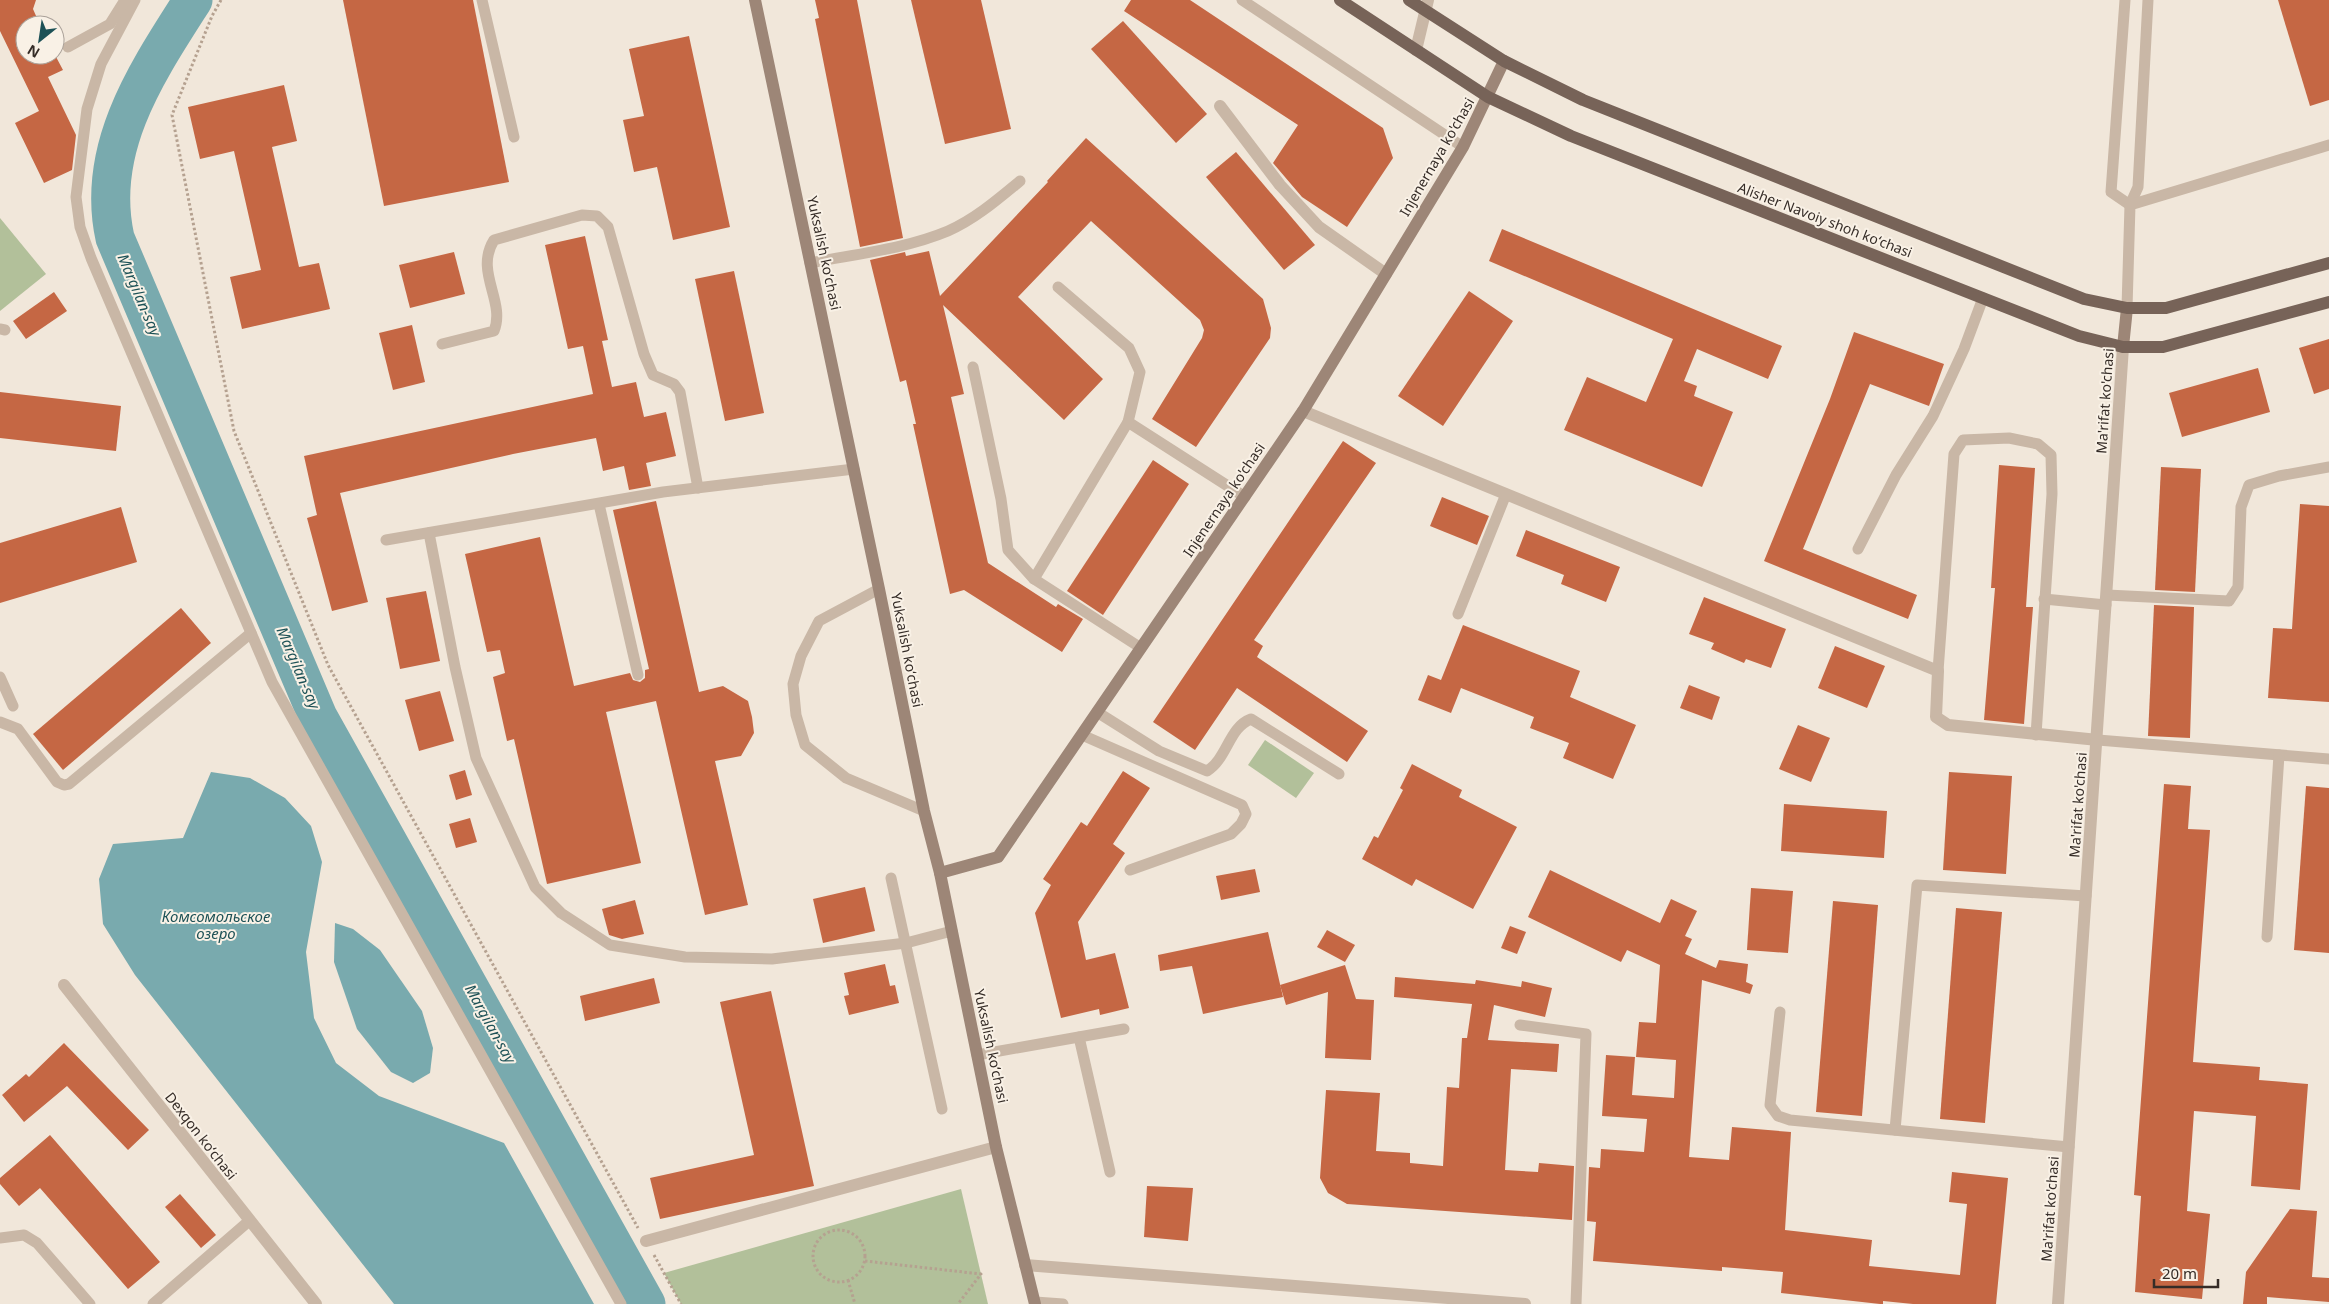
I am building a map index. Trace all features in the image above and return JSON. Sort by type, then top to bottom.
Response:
[{"type":"main road","name":"Yuksalish koʻchasi","points":[[755,0],[924,811],[940,873],[996,1147],[1035,1303]]},
{"type":"main road","name":"Alisher Navoiy shoh koʻchasi","points":[[1340,0],[1488,97],[1571,136],[2079,336],[2124,347],[2163,347],[2329,302]]},
{"type":"main road","name":"Alisher Navoiy shoh koʻchasi","points":[[1409,0],[1427,5],[1504,61],[1584,100],[2084,298],[2127,308],[2166,308],[2329,263]]},
{"type":"main road","name":"Injenernaya ko'chasi","points":[[940,873],[998,858],[1303,411],[1463,147],[1504,61]]},
{"type":"main road","name":"Ma'rifat ko'chasi","points":[[2124,347],[2127,308]]},
{"type":"street","points":[[1416,50],[1427,5]]},
{"type":"street","points":[[1220,106],[1280,186],[1318,227],[1386,274]]},
{"type":"street","name":"Ma'rifat ko'chasi","points":[[2058,1304],[2124,347]]},
{"type":"street","points":[[1303,411],[1938,671],[1936,717],[1948,725],[2098,740]]},
{"type":"street","name":"Dexqon koʻchasi","points":[[64,985],[316,1304]]},
{"type":"street","points":[[646,1241],[996,1147]]},
{"type":"street","points":[[1025,1265],[1525,1304]]},
{"type":"lane","points":[[68,47],[110,24],[125,0]]},
{"type":"lane","points":[[136,0],[101,64],[87,109],[76,197],[80,227],[91,258],[272,682],[620,1304]]},
{"type":"lane","points":[[482,0],[514,138]]},
{"type":"lane","points":[[1242,0],[1463,147]]},
{"type":"lane","points":[[2125,0],[2111,192],[2130,204],[2329,145]]},
{"type":"lane","points":[[2127,308],[2130,204],[2138,187],[2148,0]]},
{"type":"lane","points":[[810,263],[915,242],[949,230],[988,207],[1020,181]]},
{"type":"lane","points":[[442,344],[494,331],[499,320],[487,273],[487,251],[494,240],[582,215],[597,216],[608,227],[644,354],[653,375],[674,384],[680,392],[698,488]]},
{"type":"lane","points":[[1034,579],[1128,422],[1140,372],[1129,348],[1058,287]]},
{"type":"lane","points":[[1858,549],[1896,474],[1933,416],[1964,349],[1983,298]]},
{"type":"lane","points":[[973,366],[1001,499],[1008,550],[1034,579],[1141,648]]},
{"type":"lane","points":[[1128,422],[1245,497]]},
{"type":"lane","points":[[1938,671],[1954,454],[1963,440],[2009,438],[2038,444],[2051,455],[2052,494],[2036,735]]},
{"type":"lane","points":[[2044,599],[2229,601],[2238,586],[2241,507],[2249,486],[2280,476],[2329,467]]},
{"type":"lane","points":[[386,540],[698,488],[854,469]]},
{"type":"lane","points":[[1458,614],[1506,494]]},
{"type":"lane","points":[[599,504],[638,675]]},
{"type":"lane","points":[[429,532],[455,667],[476,758],[536,887],[561,913],[610,945],[685,957],[772,959],[906,943],[952,931]]},
{"type":"lane","points":[[879,589],[820,621],[801,656],[793,684],[796,715],[805,745],[846,778],[924,811]]},
{"type":"lane","points":[[0,722],[18,729],[57,782],[64,785],[69,784],[251,633]]},
{"type":"lane","points":[[0,677],[13,706]]},
{"type":"lane","points":[[1097,712],[1159,751],[1207,771],[1215,766],[1242,722],[1251,719],[1339,774]]},
{"type":"lane","points":[[1082,735],[1242,805],[1246,814],[1241,824],[1231,834],[1130,870]]},
{"type":"lane","points":[[2098,740],[2329,759]]},
{"type":"lane","points":[[2267,937],[2279,755]]},
{"type":"lane","points":[[890,878],[942,1109]]},
{"type":"lane","points":[[1895,1130],[1917,886],[2086,896]]},
{"type":"lane","points":[[1780,1012],[1770,1105],[1778,1116],[1790,1120],[2069,1147]]},
{"type":"lane","points":[[1520,1025],[1586,1034],[1576,1304]]},
{"type":"lane","points":[[977,1055],[1124,1029]]},
{"type":"lane","points":[[1079,1037],[1110,1172]]},
{"type":"lane","points":[[153,1304],[249,1221]]},
{"type":"lane","points":[[0,1238],[24,1235],[37,1243],[90,1304]]},
{"type":"lane","points":[[1035,1303],[1063,1304]]},
{"type":"path","points":[[221,0],[212,16],[172,115],[234,431],[328,665],[681,1304]]},
{"type":"path","points":[[834,1231],[850,1233],[862,1244],[865,1261],[862,1269],[848,1280],[831,1280],[818,1270],[814,1254],[820,1239],[834,1231]]},
{"type":"path","points":[[865,1261],[981,1274],[958,1304]]},
{"type":"path","points":[[848,1280],[855,1304]]},
{"type":"green space","points":[[0,218],[46,274],[0,311]]},
{"type":"green space","points":[[1265,740],[1314,773],[1296,798],[1248,765]]},
{"type":"green space","points":[[961,1189],[988,1304],[681,1304],[664,1273]]},
{"type":"water","name":"Комсомольское озеро","points":[[211,772],[250,778],[285,798],[311,826],[322,862],[306,952],[314,1018],[336,1063],[379,1096],[504,1143],[594,1304],[394,1304],[135,975],[103,924],[99,879],[113,844],[183,838]]},
{"type":"water","points":[[335,923],[353,929],[380,950],[422,1011],[433,1048],[430,1073],[413,1083],[391,1072],[357,1029],[334,962]]},
{"type":"building","points":[[0,0],[36,0],[33,9],[36,15],[15,15],[15,62],[0,31]]},
{"type":"building","points":[[343,0],[473,0],[509,182],[384,206]]},
{"type":"building","points":[[815,0],[857,0],[903,238],[860,247],[815,19],[819,18]]},
{"type":"building","points":[[911,0],[981,0],[1011,129],[945,144]]},
{"type":"building","points":[[1131,0],[1190,0],[1383,128],[1393,158],[1347,227],[1302,197],[1273,163],[1298,125],[1124,11]]},
{"type":"building","points":[[2278,0],[2329,0],[2329,100],[2310,106]]},
{"type":"building","points":[[1123,21],[1207,114],[1176,143],[1091,49]]},
{"type":"building","points":[[689,36],[730,227],[673,240],[657,167],[634,172],[623,120],[644,116],[629,49]]},
{"type":"building","points":[[17,65],[60,65],[63,70],[48,77],[76,135],[72,170],[44,183],[15,123],[39,111]]},
{"type":"building","points":[[284,85],[297,141],[272,147],[299,267],[319,263],[330,309],[242,329],[230,277],[261,270],[234,151],[200,159],[188,107]]},
{"type":"building","points":[[1086,138],[1263,299],[1271,328],[1270,338],[1196,447],[1152,419],[1202,338],[1204,330],[1200,320],[1091,221],[1018,297],[1103,379],[1064,420],[943,305],[964,394],[951,397],[988,563],[1056,607],[1058,604],[1083,619],[1062,652],[964,590],[950,594],[913,424],[916,424],[906,380],[900,382],[870,260],[905,252],[906,256],[929,251],[940,296],[1048,182]]},
{"type":"building","points":[[1236,152],[1315,245],[1284,270],[1206,177]]},
{"type":"building","points":[[1502,229],[1782,346],[1768,379],[1697,349],[1684,381],[1697,386],[1694,396],[1733,412],[1702,487],[1564,430],[1587,377],[1646,402],[1673,339],[1489,261]]},
{"type":"building","points":[[585,236],[608,340],[602,341],[612,387],[636,382],[644,417],[666,412],[676,456],[646,463],[651,486],[629,490],[624,466],[603,471],[596,438],[513,454],[340,493],[368,602],[332,611],[307,518],[317,515],[304,456],[593,394],[583,346],[568,349],[545,245]]},
{"type":"building","points":[[454,252],[465,294],[410,308],[399,265]]},
{"type":"building","points":[[734,271],[764,413],[725,421],[695,279]]},
{"type":"building","points":[[1469,291],[1513,321],[1443,426],[1398,396]]},
{"type":"building","points":[[54,292],[67,311],[26,339],[13,321]]},
{"type":"building","points":[[412,325],[425,382],[393,390],[379,333]]},
{"type":"building","points":[[1854,332],[1944,364],[1929,406],[1870,384],[1803,549],[1917,595],[1908,619],[1764,561],[1830,399]]},
{"type":"building","points":[[2329,339],[2329,389],[2314,394],[2299,348]]},
{"type":"building","points":[[2258,368],[2270,412],[2182,437],[2169,393]]},
{"type":"building","points":[[0,392],[121,406],[116,451],[0,438]]},
{"type":"building","points":[[1343,441],[1376,463],[1254,640],[1263,646],[1257,657],[1368,731],[1347,762],[1237,688],[1195,750],[1153,722]]},
{"type":"building","points":[[1153,460],[1189,484],[1103,615],[1067,591]]},
{"type":"building","points":[[1999,465],[2035,468],[2026,607],[2033,607],[2024,724],[1984,720],[1995,588],[1991,588]]},
{"type":"building","points":[[2161,467],[2201,469],[2195,592],[2155,590]]},
{"type":"building","points":[[1442,497],[1489,516],[1477,545],[1430,526]]},
{"type":"building","points":[[656,501],[699,692],[723,686],[748,701],[754,733],[741,756],[715,761],[748,905],[705,915],[656,701],[606,712],[641,863],[547,884],[514,739],[507,741],[493,677],[505,673],[500,650],[487,652],[465,554],[540,537],[574,686],[630,673],[633,680],[640,682],[645,678],[645,670],[649,669],[613,510]]},
{"type":"building","points":[[2300,504],[2329,506],[2329,702],[2268,698],[2273,628],[2292,629]]},
{"type":"building","points":[[121,507],[137,562],[0,603],[0,543]]},
{"type":"building","points":[[1526,530],[1620,567],[1606,602],[1561,584],[1564,575],[1516,556]]},
{"type":"building","points":[[426,591],[440,661],[400,669],[386,598]]},
{"type":"building","points":[[1704,597],[1786,629],[1771,668],[1746,659],[1744,663],[1711,649],[1714,643],[1689,634]]},
{"type":"building","points":[[2154,605],[2194,607],[2190,738],[2148,736]]},
{"type":"building","points":[[181,608],[211,643],[63,770],[33,734]]},
{"type":"building","points":[[1463,625],[1580,671],[1570,697],[1636,725],[1613,779],[1563,758],[1569,743],[1530,728],[1534,717],[1461,688],[1451,713],[1418,700],[1428,675],[1441,680]]},
{"type":"building","points":[[1835,646],[1885,666],[1867,708],[1818,688]]},
{"type":"building","points":[[1689,685],[1720,697],[1712,720],[1680,708]]},
{"type":"building","points":[[440,691],[454,741],[419,751],[405,700]]},
{"type":"building","points":[[1798,725],[1830,738],[1811,782],[1779,769]]},
{"type":"building","points":[[1412,764],[1462,790],[1459,797],[1517,827],[1473,909],[1416,879],[1412,886],[1362,859],[1374,836],[1378,838],[1403,790],[1400,788]]},
{"type":"building","points":[[465,770],[472,795],[456,800],[449,775]]},
{"type":"building","points":[[1123,771],[1150,788],[1113,844],[1125,853],[1078,922],[1086,960],[1115,953],[1129,1008],[1100,1015],[1099,1009],[1061,1018],[1035,913],[1051,885],[1043,879],[1081,822],[1087,826]]},
{"type":"building","points":[[1949,772],[2012,776],[2006,874],[1943,870]]},
{"type":"building","points":[[2164,784],[2191,786],[2188,829],[2210,830],[2193,1062],[2260,1067],[2259,1080],[2308,1084],[2300,1190],[2251,1186],[2256,1116],[2194,1111],[2187,1211],[2210,1214],[2202,1299],[2135,1292],[2141,1196],[2134,1195]]},
{"type":"building","points":[[2306,786],[2329,788],[2329,953],[2294,950]]},
{"type":"building","points":[[1784,804],[1887,811],[1884,858],[1781,851]]},
{"type":"building","points":[[470,818],[477,842],[456,848],[449,824]]},
{"type":"building","points":[[1255,869],[1260,892],[1221,900],[1216,876]]},
{"type":"building","points":[[1550,870],[1660,923],[1671,899],[1697,911],[1685,936],[1692,939],[1685,954],[1716,968],[1719,960],[1748,964],[1746,982],[1753,985],[1750,994],[1702,980],[1689,1157],[1729,1160],[1732,1127],[1791,1132],[1785,1230],[1872,1240],[1869,1266],[1960,1275],[1967,1204],[1949,1202],[1952,1172],[2008,1178],[1996,1304],[1913,1304],[1883,1301],[1883,1304],[1880,1304],[1781,1293],[1783,1272],[1722,1267],[1722,1271],[1593,1261],[1596,1222],[1587,1221],[1589,1167],[1600,1168],[1601,1149],[1644,1152],[1647,1119],[1602,1116],[1606,1055],[1635,1057],[1632,1095],[1674,1098],[1676,1060],[1636,1057],[1639,1022],[1656,1023],[1660,965],[1627,950],[1621,962],[1528,917]]},
{"type":"building","points":[[865,887],[875,931],[823,943],[813,899]]},
{"type":"building","points":[[1751,888],[1793,891],[1788,953],[1747,950]]},
{"type":"building","points":[[635,900],[644,934],[622,939],[609,935],[602,909]]},
{"type":"building","points":[[1833,901],[1878,905],[1862,1116],[1816,1112]]},
{"type":"building","points":[[1956,908],[2002,912],[1985,1123],[1940,1119]]},
{"type":"building","points":[[1510,926],[1526,932],[1517,954],[1501,948]]},
{"type":"building","points":[[1327,930],[1355,945],[1345,962],[1317,947]]},
{"type":"building","points":[[1268,932],[1283,997],[1203,1014],[1192,966],[1160,971],[1158,955]]},
{"type":"building","points":[[885,964],[890,986],[895,985],[899,1003],[849,1015],[844,996],[849,995],[844,973]]},
{"type":"building","points":[[1345,965],[1356,999],[1374,1000],[1371,1060],[1325,1058],[1328,992],[1286,1005],[1280,985]]},
{"type":"building","points":[[1395,977],[1475,984],[1476,980],[1521,987],[1522,981],[1552,988],[1545,1017],[1494,1005],[1488,1040],[1559,1044],[1557,1072],[1511,1069],[1505,1170],[1538,1172],[1539,1163],[1574,1166],[1572,1220],[1347,1204],[1328,1193],[1320,1178],[1326,1090],[1380,1093],[1376,1151],[1410,1153],[1410,1163],[1443,1166],[1447,1087],[1459,1088],[1462,1038],[1467,1038],[1472,1004],[1394,997]]},
{"type":"building","points":[[654,978],[660,1003],[585,1021],[580,996]]},
{"type":"building","points":[[771,991],[814,1186],[660,1219],[650,1178],[754,1155],[720,1002]]},
{"type":"building","points":[[64,1043],[149,1130],[128,1150],[67,1086],[24,1122],[2,1095],[26,1074],[29,1077]]},
{"type":"building","points":[[50,1135],[160,1262],[128,1289],[40,1188],[19,1206],[0,1184],[0,1178]]},
{"type":"building","points":[[1147,1186],[1193,1188],[1188,1241],[1144,1237]]},
{"type":"building","points":[[180,1194],[216,1235],[201,1248],[165,1207]]},
{"type":"building","points":[[2290,1209],[2317,1211],[2312,1277],[2329,1278],[2329,1302],[2267,1297],[2267,1304],[2243,1304],[2246,1272]]},
{"type":"waterway","name":"Margilan-say","points":[[193,0],[143,83],[129,112],[119,142],[112,173],[111,205],[115,238],[318,717],[646,1304]]}]
